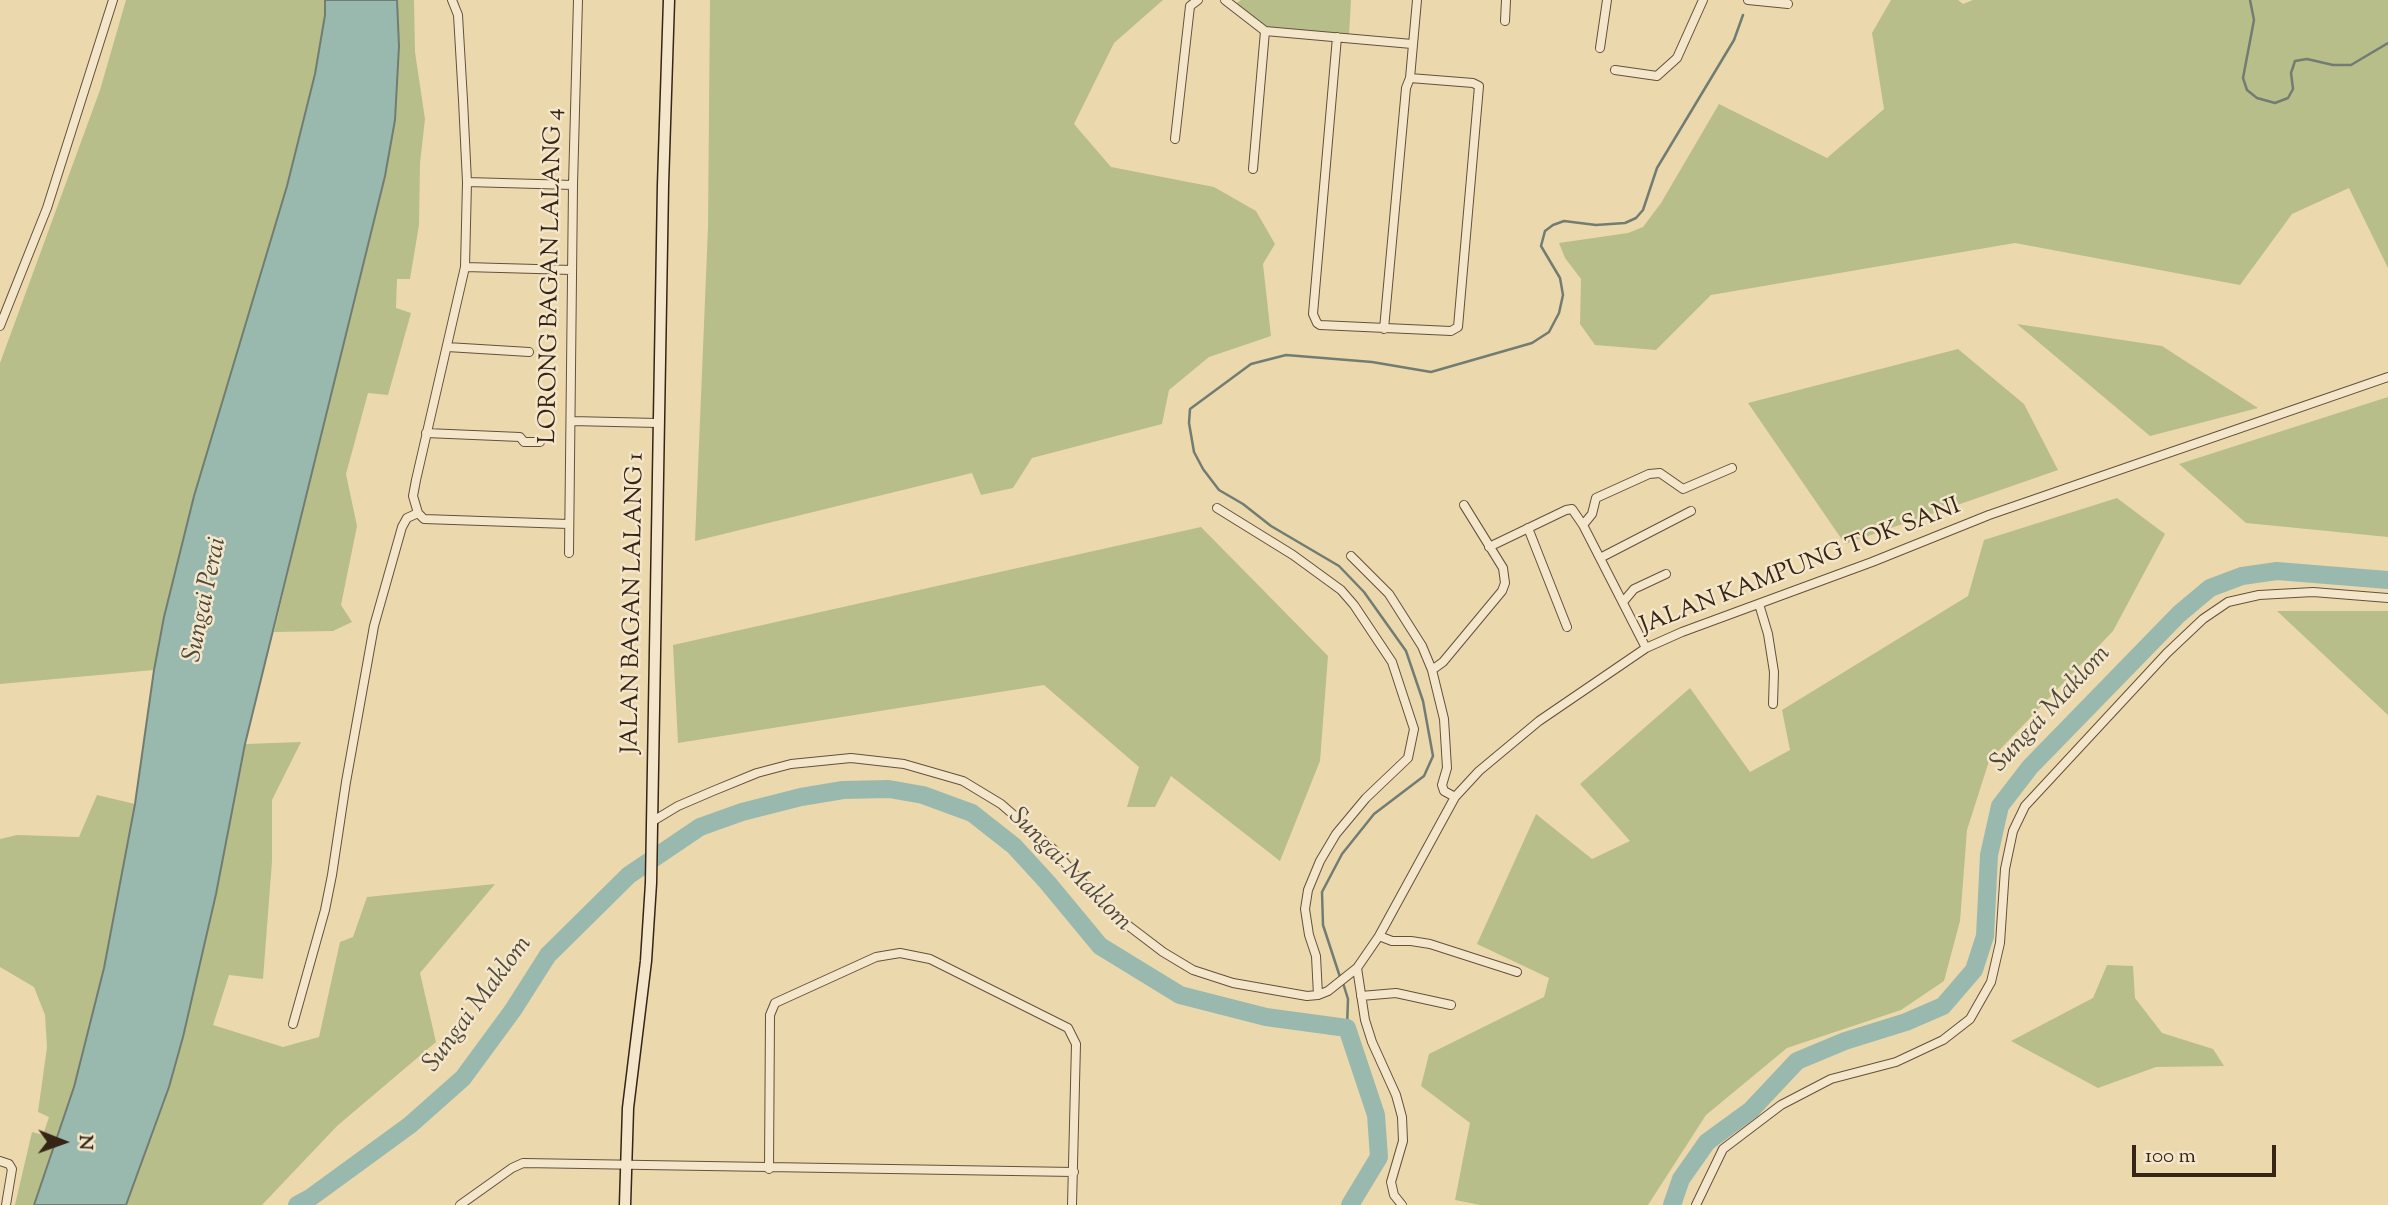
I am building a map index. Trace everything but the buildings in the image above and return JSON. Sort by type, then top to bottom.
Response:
[{"type":"main road","name":"JALAN BAGAN LALANG 1","points":[[625,1205],[628,1108],[648,942],[651,883],[658,423],[669,0]]},
{"type":"street","points":[[0,326],[47,208],[113,0]]},
{"type":"street","points":[[452,0],[458,15],[467,182],[466,267],[413,496],[418,513],[424,519],[568,524]]},
{"type":"street","name":"LORONG BAGAN LALANG 4","points":[[569,553],[578,0]]},
{"type":"street","points":[[1175,139],[1191,6],[1198,0]]},
{"type":"street","points":[[1225,0],[1265,31],[1412,44]]},
{"type":"street","points":[[1384,329],[1406,88],[1410,78],[1417,0]]},
{"type":"street","points":[[1505,21],[1506,0]]},
{"type":"street","points":[[1600,48],[1606,0]]},
{"type":"street","points":[[1615,70],[1657,76],[1677,58],[1703,0]]},
{"type":"street","points":[[1748,0],[1788,4]]},
{"type":"street","points":[[1253,169],[1265,31]]},
{"type":"street","points":[[1337,37],[1313,314],[1317,323],[1324,326],[1455,330],[1460,318],[1479,86],[1473,83],[1410,78]]},
{"type":"street","points":[[467,182],[573,185]]},
{"type":"street","points":[[466,267],[572,270]]},
{"type":"street","points":[[447,347],[529,352]]},
{"type":"street","name":"JALAN KAMPUNG TOK SANI","points":[[1318,995],[1355,969],[1379,936],[1455,797],[1479,771],[1539,721],[1646,648],[1989,515],[2388,376]]},
{"type":"street","points":[[571,421],[658,423]]},
{"type":"street","points":[[426,433],[520,437],[524,442],[540,442]]},
{"type":"street","points":[[1583,525],[1592,514],[1596,498],[1649,474],[1660,473],[1683,489],[1732,468]]},
{"type":"street","points":[[1432,670],[1443,662],[1502,591],[1504,583],[1503,568],[1464,505]]},
{"type":"street","points":[[652,824],[678,806],[757,774],[790,764],[851,758],[904,764],[963,781],[1001,804],[1053,849],[1117,917],[1163,953],[1193,970],[1233,983],[1307,996],[1318,995],[1316,956],[1305,909],[1308,890],[1320,861],[1336,834],[1366,798],[1408,758],[1413,729],[1392,663],[1341,590],[1293,555],[1217,508]]},
{"type":"street","points":[[1489,547],[1572,509],[1583,525],[1646,648]]},
{"type":"street","points":[[1600,558],[1691,510]]},
{"type":"street","points":[[293,1024],[325,911],[374,625],[402,527],[407,518],[418,513]]},
{"type":"street","points":[[1528,528],[1567,627]]},
{"type":"street","points":[[1351,556],[1389,594],[1422,646],[1432,670],[1444,719],[1447,768],[1442,785],[1444,791],[1455,797]]},
{"type":"street","points":[[1623,602],[1634,589],[1666,574]]},
{"type":"street","points":[[1696,1205],[1723,1149],[1781,1105],[1831,1079],[1896,1062],[1944,1040],[1970,1019],[1991,982],[2000,943],[2005,869],[2013,831],[2025,806],[2167,653],[2203,619],[2228,601],[2259,595],[2314,592],[2388,598]]},
{"type":"street","points":[[1759,604],[1772,659],[1773,704]]},
{"type":"street","points":[[1379,936],[1400,943],[1411,941],[1430,944],[1517,972]]},
{"type":"street","points":[[769,1169],[770,1015],[775,1003],[876,957],[900,953],[930,959],[1068,1028],[1076,1044],[1072,1205]]},
{"type":"street","points":[[1355,969],[1372,1042],[1396,1095],[1402,1117],[1403,1141],[1391,1182],[1394,1195],[1402,1205]]},
{"type":"street","points":[[1361,996],[1396,993],[1451,1005]]},
{"type":"street","points":[[0,1161],[9,1164],[12,1169],[6,1205]]},
{"type":"street","points":[[460,1205],[523,1163],[1073,1172]]},
{"type":"green space","points":[[126,0],[325,0],[325,15],[315,74],[287,186],[194,496],[164,617],[154,670],[0,684],[0,363],[100,90]]},
{"type":"green space","points":[[397,0],[414,0],[415,52],[425,119],[420,163],[419,225],[410,279],[397,279],[396,308],[411,313],[388,395],[368,393],[346,474],[357,526],[341,605],[352,622],[333,631],[274,632],[385,176],[395,120],[399,46]]},
{"type":"green space","points":[[710,0],[1163,0],[1114,43],[1074,124],[1111,167],[1214,187],[1256,211],[1275,244],[1263,264],[1271,336],[1209,357],[1169,390],[1162,424],[1032,458],[1013,488],[981,495],[972,473],[695,541],[708,227]]},
{"type":"green space","points":[[1241,0],[1351,0],[1349,35],[1268,28],[1235,4]]},
{"type":"green space","points":[[1891,0],[1958,0],[1963,4],[1973,0],[2388,0],[2388,268],[2349,188],[2292,214],[2240,285],[2015,243],[1711,295],[1656,350],[1595,345],[1580,324],[1581,279],[1565,258],[1559,243],[1628,233],[1643,227],[1661,203],[1719,104],[1827,158],[1884,109],[1872,33]]},
{"type":"green space","points":[[2017,324],[2162,346],[2258,408],[2150,436]]},
{"type":"green space","points":[[1958,349],[2024,404],[2058,470],[1845,544],[1748,403]]},
{"type":"green space","points":[[2388,397],[2388,537],[2246,523],[2179,464]]},
{"type":"green space","points":[[2117,498],[2165,534],[2113,631],[1989,761],[1967,830],[1960,921],[1944,981],[1901,1010],[1787,1048],[1706,1115],[1648,1205],[1480,1205],[1455,1200],[1470,1123],[1421,1086],[1429,1054],[1544,997],[1549,978],[1477,944],[1536,814],[1592,859],[1630,841],[1580,784],[1690,688],[1750,772],[1790,750],[1782,710],[1968,596],[1984,540]]},
{"type":"green space","points":[[1201,527],[1328,656],[1320,761],[1280,861],[1171,776],[1155,807],[1127,807],[1139,767],[1044,685],[678,743],[673,645]]},
{"type":"green space","points":[[2277,611],[2388,611],[2388,715]]},
{"type":"green space","points":[[301,742],[272,800],[272,861],[263,979],[229,975],[213,1025],[283,1047],[319,1037],[340,942],[353,937],[367,897],[495,884],[420,973],[436,1042],[337,1126],[262,1205],[126,1205],[169,1087],[183,1037],[216,894],[245,744]]},
{"type":"green space","points":[[97,795],[135,804],[105,968],[74,1087],[34,1205],[15,1205],[32,1132],[43,1135],[49,1117],[38,1112],[47,1047],[45,1015],[34,987],[0,967],[0,839],[17,835],[79,837]]},
{"type":"green space","points":[[2107,965],[2133,966],[2135,998],[2162,1033],[2213,1049],[2224,1066],[2156,1067],[2098,1088],[2011,1041],[2093,998]]},
{"type":"water","name":"Sungai Perai","points":[[325,0],[397,0],[399,46],[395,120],[385,176],[245,744],[216,894],[183,1037],[169,1087],[126,1205],[34,1205],[74,1087],[104,968],[135,804],[164,617],[194,496],[287,186],[315,74]]},
{"type":"waterway","points":[[2250,0],[2254,20],[2243,78],[2247,90],[2257,98],[2275,103],[2288,98],[2293,89],[2291,73],[2295,61],[2307,59],[2333,65],[2351,65],[2388,43]]},
{"type":"waterway","points":[[1340,977],[1323,925],[1322,892],[1342,854],[1374,814],[1424,776],[1433,756],[1423,701],[1406,651],[1364,592],[1339,566],[1271,526],[1243,504],[1219,490],[1194,452],[1189,423],[1190,409],[1251,364],[1286,355],[1372,362],[1431,372],[1532,343],[1549,332],[1559,313],[1563,295],[1560,278],[1541,246],[1545,231],[1564,221],[1596,225],[1625,223],[1636,218],[1643,210],[1657,168],[1734,40],[1743,15]]},
{"type":"waterway","name":"Sungai Maklom","points":[[1672,1205],[1681,1179],[1707,1142],[1751,1110],[1797,1061],[1943,1006],[1974,970],[1985,936],[1989,855],[2000,806],[2030,767],[2179,614],[2210,588],[2242,576],[2277,571],[2388,580]]},
{"type":"waterway","name":"Sungai Maklom","points":[[297,1205],[410,1125],[463,1078],[513,1010],[548,955],[629,875],[700,827],[742,812],[843,790],[889,789],[923,795],[972,813],[1014,846],[1100,946],[1180,995],[1266,1017],[1347,1028],[1376,1115],[1379,1157],[1350,1205]]},
{"type":"waterway","points":[[1343,983],[1348,999],[1347,1028]]}]
